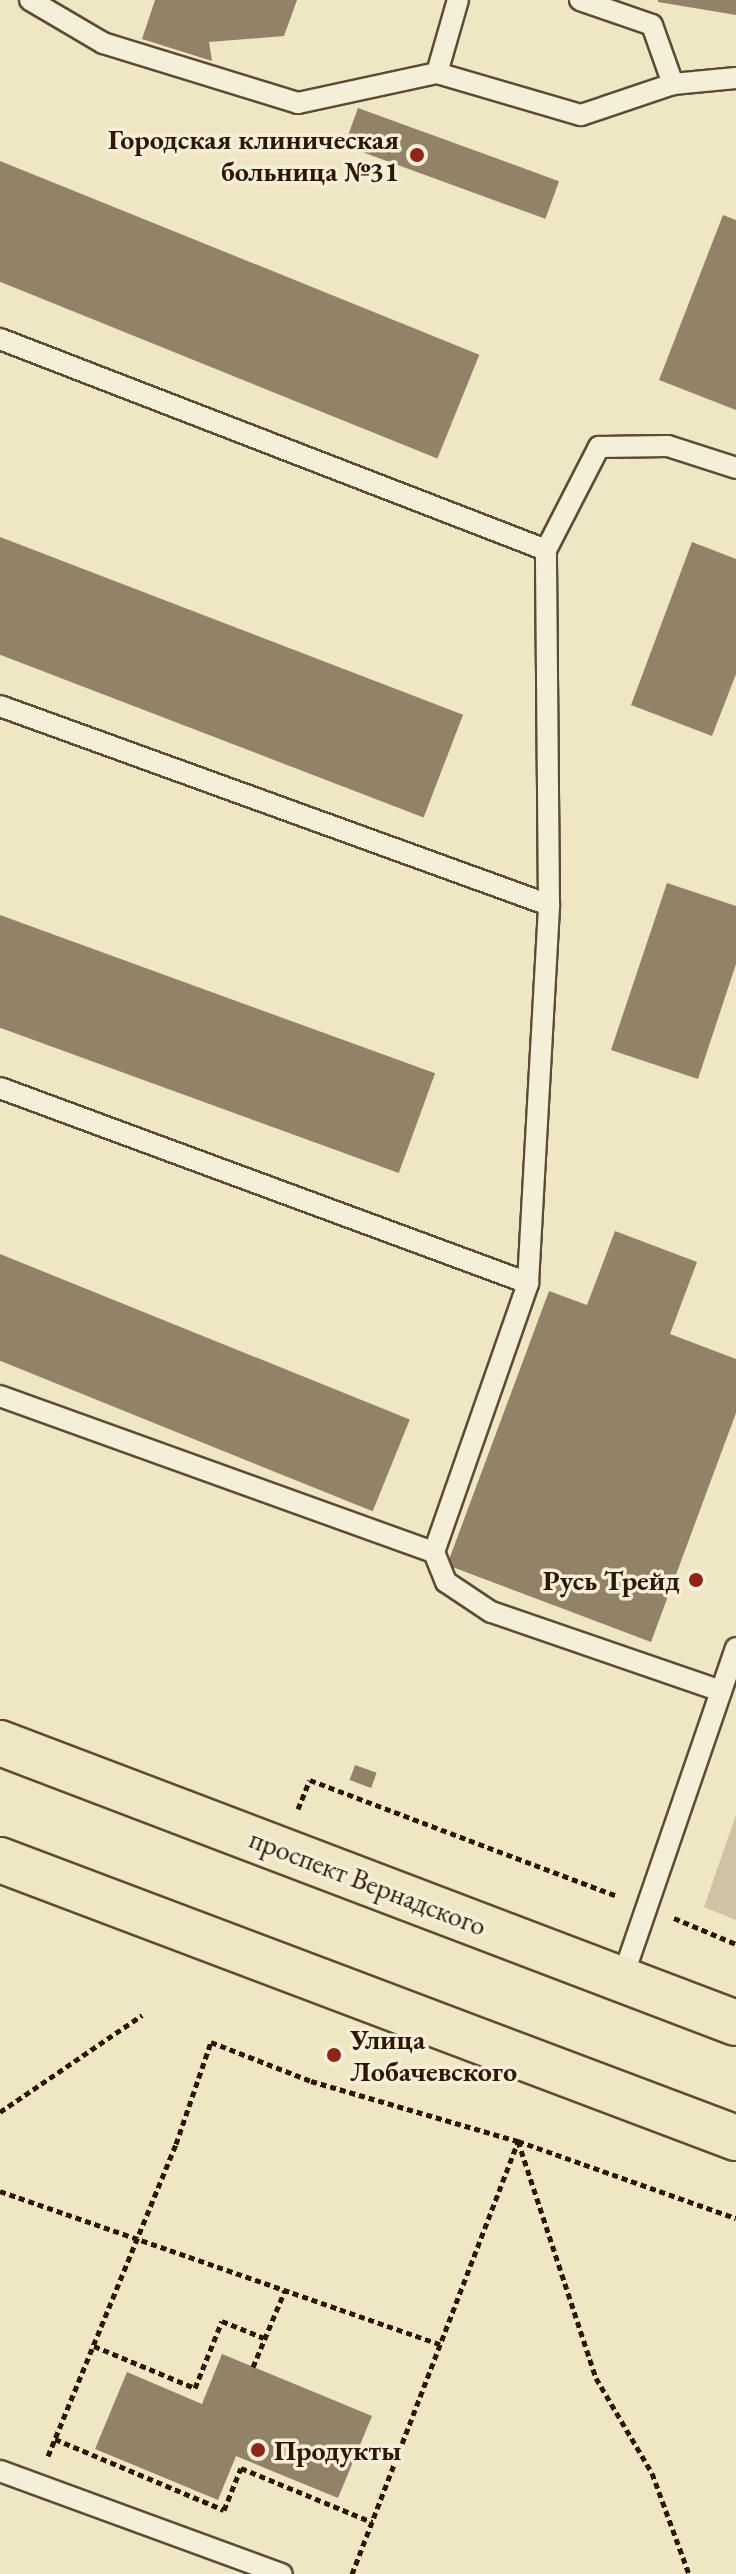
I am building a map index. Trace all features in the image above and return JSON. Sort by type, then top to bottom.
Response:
[{"type":"main road","name":"проспект Вернадского","points":[[0,1743],[736,2023]]},
{"type":"main road","points":[[0,1860],[736,2138]]},
{"type":"lane","points":[[30,0],[103,43],[298,103],[437,73],[581,115],[673,84],[736,78]]},
{"type":"lane","points":[[437,73],[458,0]]},
{"type":"lane","points":[[580,0],[652,25],[673,84]]},
{"type":"lane","points":[[0,339],[546,550]]},
{"type":"lane","points":[[721,1691],[491,1612],[446,1582],[434,1552],[528,1283],[549,905],[546,550],[599,447],[668,446],[736,468]]},
{"type":"lane","points":[[0,706],[549,905]]},
{"type":"lane","points":[[0,1088],[528,1283]]},
{"type":"lane","points":[[0,1396],[434,1552]]},
{"type":"lane","points":[[622,1979],[736,1648]]},
{"type":"lane","points":[[0,2471],[282,2574]]},
{"type":"path","points":[[298,1809],[310,1780],[647,1907],[736,1944]]},
{"type":"path","points":[[0,2112],[142,2015]]},
{"type":"path","points":[[36,2484],[138,2239],[211,2042],[311,2081],[518,2141],[736,2218]]},
{"type":"path","points":[[352,2574],[518,2141]]},
{"type":"path","points":[[518,2141],[596,2378],[652,2473],[689,2574]]},
{"type":"path","points":[[0,2191],[440,2344]]},
{"type":"path","points":[[253,2367],[285,2290]]},
{"type":"path","points":[[94,2346],[195,2388],[222,2321],[264,2338]]},
{"type":"path","points":[[55,2439],[224,2510],[241,2468],[372,2522]]},
{"type":"shaded area","points":[[736,1815],[736,1920],[704,1907]]},
{"type":"building","points":[[155,0],[297,0],[284,36],[209,42],[212,61],[142,39]]},
{"type":"building","points":[[658,0],[736,0],[736,15],[658,2]]},
{"type":"building","points":[[358,108],[559,181],[545,219],[344,146]]},
{"type":"building","points":[[0,161],[479,355],[437,459],[0,282]]},
{"type":"building","points":[[723,215],[736,220],[736,410],[659,380]]},
{"type":"building","points":[[0,537],[463,715],[424,817],[0,655]]},
{"type":"building","points":[[692,542],[736,559],[736,674],[712,736],[631,705]]},
{"type":"building","points":[[667,883],[736,906],[736,964],[698,1079],[611,1050]]},
{"type":"building","points":[[0,915],[435,1073],[399,1173],[0,1028]]},
{"type":"building","points":[[615,1231],[697,1262],[670,1334],[736,1359],[736,1413],[651,1642],[447,1565],[549,1291],[587,1305]]},
{"type":"building","points":[[0,1254],[410,1420],[373,1511],[0,1361]]},
{"type":"building","points":[[355,1765],[377,1773],[371,1788],[350,1780]]},
{"type":"building","points":[[222,2354],[372,2416],[338,2498],[236,2456],[218,2500],[95,2449],[127,2372],[202,2404]]},
{"type":"place","name":"Городская клиническая больница №31","points":[[417,155]]},
{"type":"place","name":"Русь Трейд","points":[[696,1580]]},
{"type":"place","name":"Улица Лобачевского","points":[[334,2055]]},
{"type":"place","name":"Продукты","points":[[258,2450]]}]
